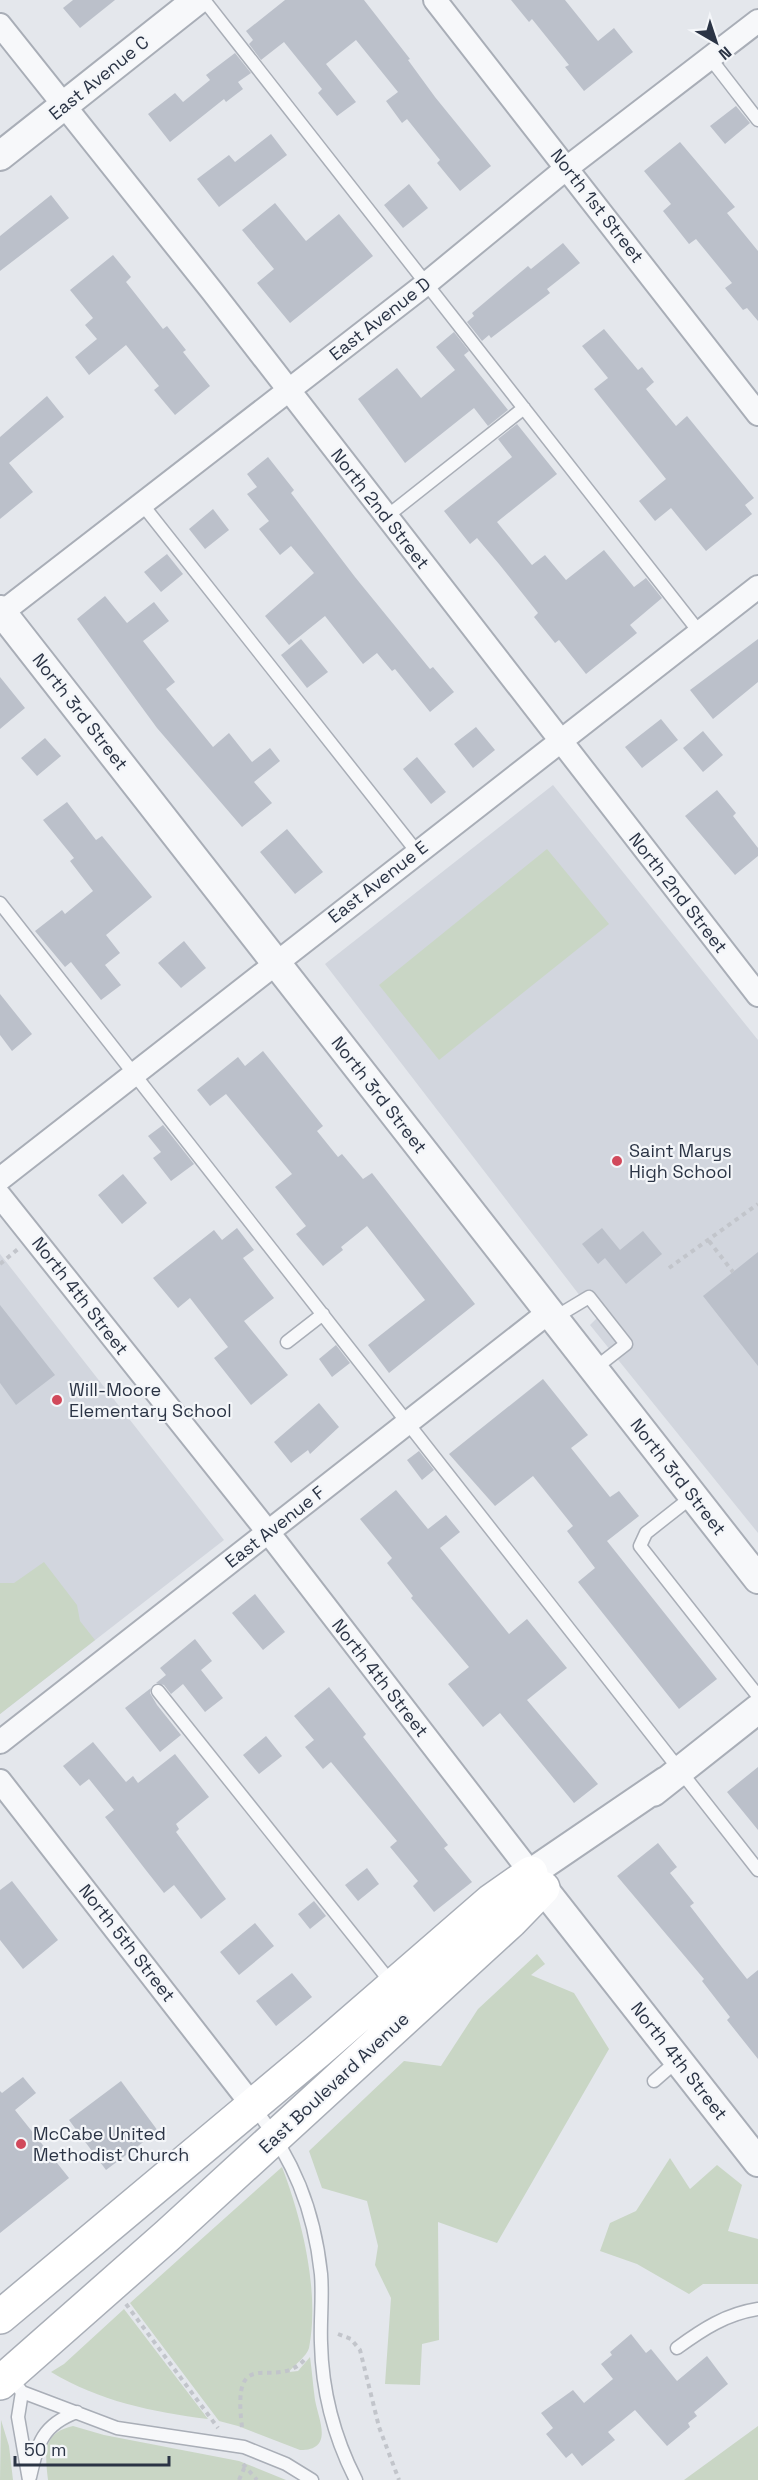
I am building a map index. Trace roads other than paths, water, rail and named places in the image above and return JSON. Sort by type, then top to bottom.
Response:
[{"type":"main road","name":"East Boulevard Avenue","points":[[0,2317],[253,2106],[491,1901],[537,1880]]},
{"type":"main road","name":"East Boulevard Avenue","points":[[8,2378],[511,1921],[537,1880]]},
{"type":"street","name":"East Avenue C","points":[[0,156],[197,0]]},
{"type":"street","name":"North 1st Street","points":[[435,0],[568,167],[758,414]]},
{"type":"street","name":"East Avenue D","points":[[1,612],[427,283],[568,167],[758,21]]},
{"type":"street","name":"North 2nd Street","points":[[0,25],[212,291],[758,995]]},
{"type":"street","name":"East Avenue E","points":[[0,1179],[758,587]]},
{"type":"street","name":"North 3rd Street","points":[[1,612],[758,1579]]},
{"type":"street","name":"North 4th Street","points":[[0,1196],[268,1532],[758,2162]]},
{"type":"street","name":"East Avenue F","points":[[0,1742],[407,1423],[552,1315]]},
{"type":"street","name":"East Boulevard Avenue","points":[[537,1880],[758,1709]]},
{"type":"street","name":"North 5th Street","points":[[0,1781],[253,2106]]},
{"type":"lane","points":[[204,0],[699,633]]},
{"type":"lane","points":[[710,58],[758,120]]},
{"type":"lane","points":[[386,517],[524,408]]},
{"type":"lane","points":[[142,504],[417,852]]},
{"type":"lane","points":[[0,903],[323,1314],[673,1776],[758,1870]]},
{"type":"lane","points":[[552,1315],[589,1297],[626,1344],[594,1369]]},
{"type":"lane","points":[[287,1342],[323,1314]]},
{"type":"lane","points":[[693,1496],[646,1533],[640,1546],[758,1696]]},
{"type":"lane","points":[[158,1691],[394,1986]]},
{"type":"lane","points":[[654,2081],[678,2060]]},
{"type":"lane","points":[[253,2106],[276,2136],[297,2177],[314,2230],[321,2276],[321,2344],[325,2389],[335,2433],[356,2480]]},
{"type":"lane","points":[[676,2348],[707,2326],[726,2317],[758,2309]]},
{"type":"lane","points":[[8,2378],[77,2412],[117,2428],[244,2447],[286,2464],[312,2480]]},
{"type":"lane","points":[[8,2378],[18,2416],[29,2480]]},
{"type":"lane","points":[[29,2480],[37,2449],[48,2428],[59,2419],[77,2412]]},
{"type":"place","name":"Saint Marys High School","points":[[617,1161]]},
{"type":"place","name":"Will-Moore Elementary School","points":[[57,1400]]},
{"type":"place","name":"McCabe United Methodist Church","points":[[21,2144]]}]
